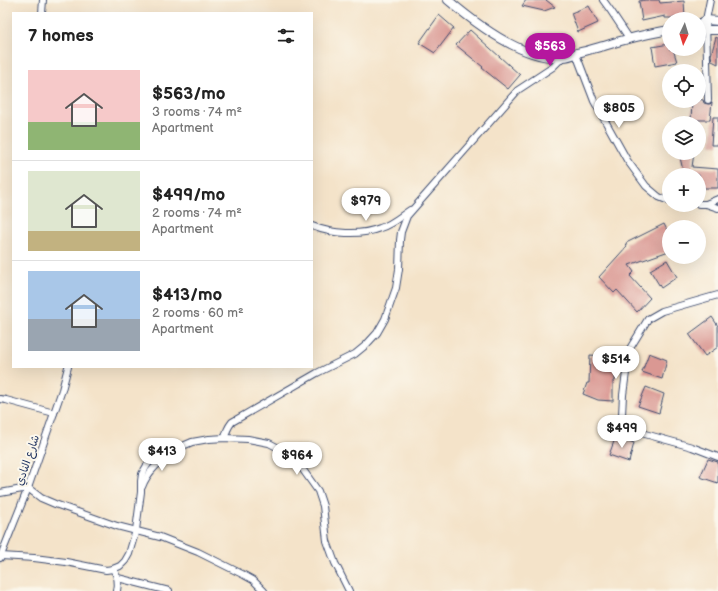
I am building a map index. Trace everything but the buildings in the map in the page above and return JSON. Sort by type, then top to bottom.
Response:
[{"type":"street","points":[[42,12],[43,0]]},
{"type":"street","points":[[448,0],[462,12],[509,44],[550,58],[563,58],[629,38],[662,31]]},
{"type":"street","points":[[603,0],[629,38]]},
{"type":"street","points":[[706,12],[710,0]]},
{"type":"street","points":[[706,22],[718,21]]},
{"type":"street","points":[[706,29],[718,30]]},
{"type":"street","points":[[576,54],[594,101],[627,160],[646,186],[662,198]]},
{"type":"street","points":[[704,56],[708,100]]},
{"type":"street","points":[[225,438],[228,426],[232,422],[317,373],[355,354],[377,333],[385,319],[396,288],[399,269],[401,232],[407,216],[518,90],[553,67],[563,58]]},
{"type":"street","points":[[706,204],[718,199]]},
{"type":"street","points":[[706,204],[718,208]]},
{"type":"street","points":[[313,226],[343,233],[363,232],[381,228],[416,206]]},
{"type":"street","points":[[718,295],[662,311],[648,319],[629,350],[623,394],[622,415],[627,424],[645,434],[692,447],[718,457]]},
{"type":"street","name":"شارع النادي","points":[[1,557],[28,488],[62,390],[68,368]]},
{"type":"street","points":[[0,399],[54,413]]},
{"type":"street","points":[[1,557],[34,558],[106,570],[120,566],[129,554],[136,530],[141,492],[144,482],[151,470],[176,449],[192,442],[225,438],[248,440],[269,443],[290,454],[318,491],[323,506],[327,541],[335,563],[349,591]]},
{"type":"street","points":[[0,494],[28,488],[41,498],[55,504],[117,526],[160,537],[198,552],[253,580],[264,591]]},
{"type":"street","points":[[113,569],[118,578],[117,591]]},
{"type":"street","points":[[118,578],[169,591]]}]
